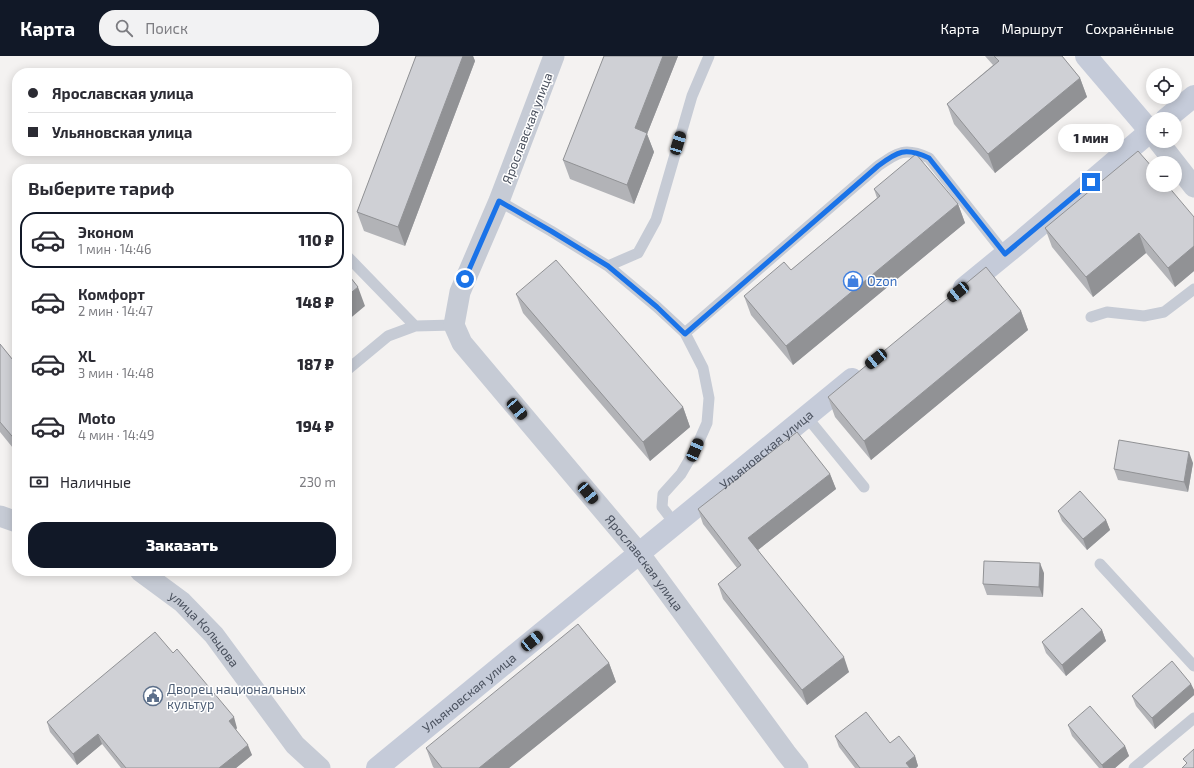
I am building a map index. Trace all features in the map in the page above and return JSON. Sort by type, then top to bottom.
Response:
[{"type":"main road","points":[[1086,56],[1146,120]]},
{"type":"main road","points":[[1177,112],[1194,96]]},
{"type":"main road","points":[[951,298],[1146,139]]},
{"type":"main road","name":"Ульяновская улица","points":[[377,768],[866,367]]},
{"type":"street","name":"Ярославская улица","points":[[554,56],[499,201],[460,292],[454,325],[462,344],[639,553],[798,768]]},
{"type":"street","points":[[1168,148],[1194,187]]},
{"type":"street","points":[[0,516],[12,520]]},
{"type":"street","name":"улица Кольцова","points":[[147,576],[182,602],[214,635],[295,745],[320,768]]},
{"type":"lane","points":[[608,266],[638,253],[656,220],[692,96],[709,56]]},
{"type":"lane","points":[[685,334],[878,166],[895,154],[908,151],[920,153],[929,158],[1005,254]]},
{"type":"lane","points":[[499,201],[608,266],[657,307],[685,334],[703,368],[709,398],[707,423],[695,450],[681,474],[663,494],[662,507],[675,524]]},
{"type":"lane","points":[[352,261],[415,326]]},
{"type":"lane","points":[[1091,317],[1107,312],[1144,316],[1164,312],[1194,289]]},
{"type":"lane","points":[[352,366],[388,336],[415,326],[454,325]]},
{"type":"lane","points":[[806,416],[864,488]]},
{"type":"lane","points":[[1100,564],[1194,666]]},
{"type":"lane","points":[[1134,768],[1194,718]]},
{"type":"building","points":[[416,56],[463,56],[398,227],[357,212]]},
{"type":"building","points":[[604,56],[663,56],[635,128],[647,133],[627,185],[563,160]]},
{"type":"building","points":[[994,56],[1062,56],[1080,78],[988,154],[947,104],[999,61]]},
{"type":"building","points":[[1138,151],[1146,160],[1146,192],[1173,192],[1194,217],[1194,246],[1168,268],[1139,233],[1086,277],[1045,228]]},
{"type":"building","points":[[916,154],[958,204],[786,346],[744,296],[784,262],[791,270],[880,196],[874,189]]},
{"type":"building","points":[[556,260],[683,407],[643,442],[516,294]]},
{"type":"building","points":[[986,267],[1021,311],[864,441],[828,397]]},
{"type":"building","points":[[352,279],[358,287],[352,292]]},
{"type":"building","points":[[0,344],[12,359],[12,436],[0,422]]},
{"type":"building","points":[[797,432],[830,474],[748,538],[844,657],[802,690],[718,584],[741,565],[698,509]]},
{"type":"building","points":[[1119,440],[1189,452],[1184,482],[1114,469]]},
{"type":"building","points":[[1080,491],[1106,520],[1083,539],[1058,511]]},
{"type":"building","points":[[984,561],[1040,563],[1039,587],[983,584]]},
{"type":"building","points":[[1082,608],[1102,630],[1062,665],[1042,642]]},
{"type":"building","points":[[578,624],[609,663],[479,768],[442,768],[426,748]]},
{"type":"building","name":"Дворец национальных культур","points":[[155,632],[173,653],[177,649],[234,717],[229,721],[248,745],[219,768],[126,768],[98,734],[73,754],[47,722]]},
{"type":"building","points":[[1172,661],[1191,684],[1152,718],[1132,696]]},
{"type":"building","points":[[1090,706],[1125,746],[1102,765],[1068,725]]},
{"type":"building","points":[[866,712],[890,743],[899,736],[915,756],[906,763],[910,768],[860,768],[835,736]]},
{"type":"building","points":[[1194,749],[1194,768],[1182,768],[1187,763],[1183,759]]},
{"type":"place","name":"Ozon","points":[[853,281]]},
{"type":"place","name":"Дворец национальных культур","points":[[153,696]]},
{"type":"route","points":[[465,279],[499,201],[608,266],[657,307],[685,334],[878,166],[895,154],[908,151],[920,153],[929,158],[1005,254],[1091,182]]}]
